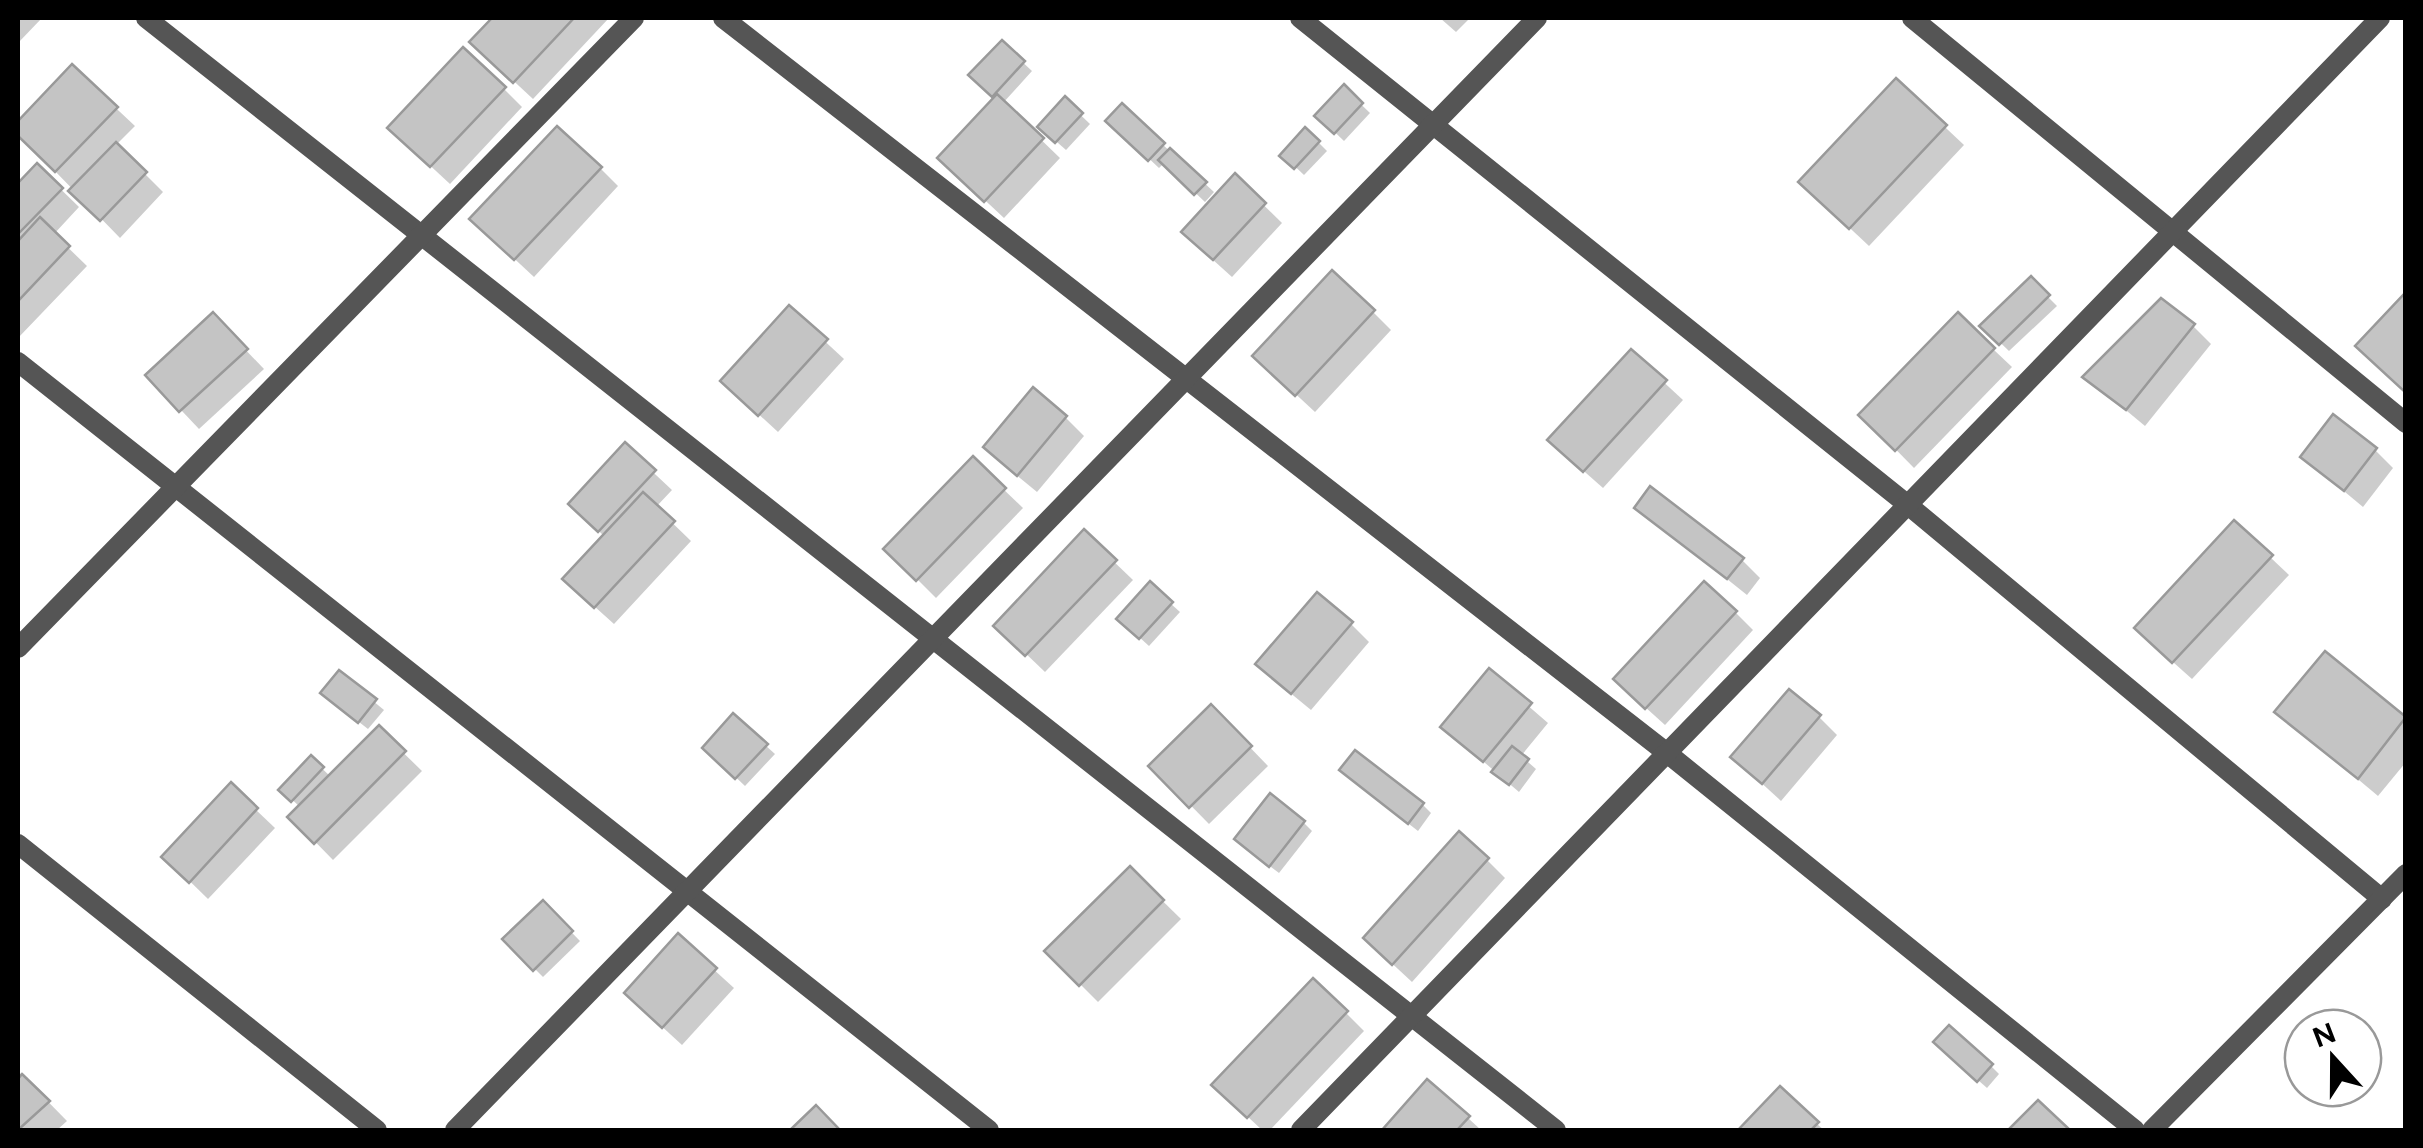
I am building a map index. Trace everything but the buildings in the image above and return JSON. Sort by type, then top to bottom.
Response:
[{"type":"street","points":[[146,18],[1556,1130]]},
{"type":"street","points":[[18,648],[634,18]]},
{"type":"street","points":[[723,18],[1666,753],[2135,1130]]},
{"type":"street","points":[[1300,18],[1908,505],[2382,900]]},
{"type":"street","points":[[455,1130],[1537,18]]},
{"type":"street","points":[[1912,18],[2406,424]]},
{"type":"street","points":[[1301,1130],[2380,18]]},
{"type":"street","points":[[18,362],[989,1130]]},
{"type":"street","points":[[18,844],[377,1130]]},
{"type":"street","points":[[2152,1130],[2406,874]]}]
